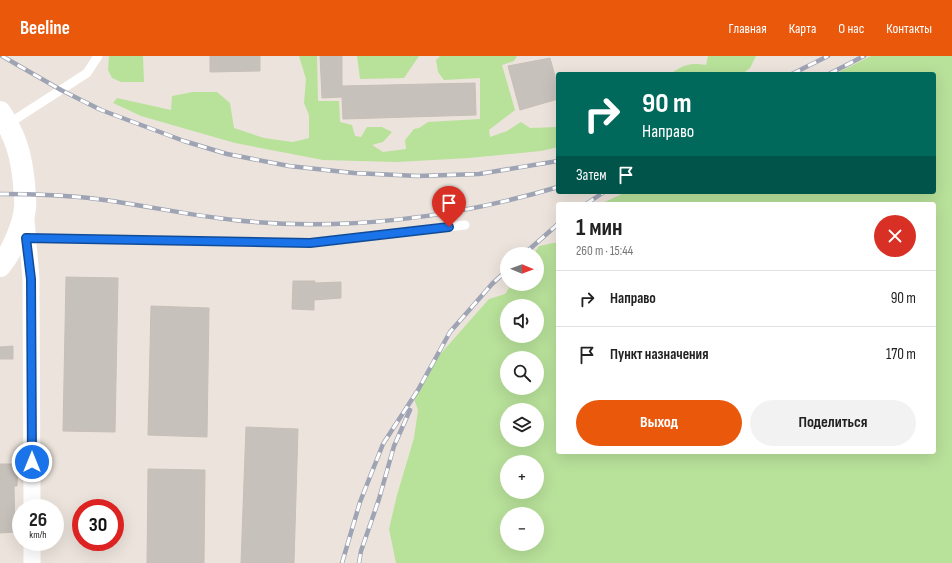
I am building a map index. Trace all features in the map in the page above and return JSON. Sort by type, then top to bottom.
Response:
[{"type":"street","points":[[4,118],[17,144],[22,166],[26,238],[31,279],[32,499]]},
{"type":"street","points":[[0,266],[17,237],[25,208]]},
{"type":"street","points":[[32,551],[32,563]]},
{"type":"lane","points":[[4,118],[87,72],[98,56]]},
{"type":"lane","points":[[26,238],[310,243],[465,225]]},
{"type":"green space","points":[[109,56],[143,56],[144,82],[121,82],[112,78],[108,70]]},
{"type":"green space","points":[[299,56],[317,56],[318,101],[339,101],[340,122],[352,125],[355,136],[361,137],[367,127],[382,127],[392,132],[383,142],[372,145],[383,152],[406,149],[405,140],[414,129],[419,128],[428,122],[480,119],[480,78],[444,80],[438,72],[436,60],[440,56],[517,56],[514,61],[502,65],[515,110],[489,130],[490,137],[507,131],[521,122],[530,128],[556,127],[556,147],[541,151],[469,158],[397,162],[323,160],[235,143],[141,116],[113,103],[117,98],[171,110],[172,96],[193,92],[217,92],[230,103],[234,128],[264,138],[293,142],[309,138],[309,115],[304,103],[306,79]]},
{"type":"green space","points":[[357,56],[419,56],[404,78],[360,79]]},
{"type":"green space","points":[[708,56],[756,56],[750,68],[745,72],[673,72],[689,65],[706,65]]},
{"type":"green space","points":[[871,56],[952,56],[952,563],[396,563],[389,529],[397,495],[414,438],[418,410],[413,396],[436,359],[489,299],[505,294],[507,291],[544,291],[544,247],[538,247],[556,242],[556,454],[936,454],[936,202],[604,202],[621,194],[936,194],[936,72],[839,72]]},
{"type":"building","points":[[210,56],[260,56],[260,71],[210,72]]},
{"type":"building","points":[[320,56],[342,56],[342,86],[475,83],[476,115],[343,119],[342,97],[322,98]]},
{"type":"building","points":[[550,58],[556,80],[556,100],[520,110],[508,66]]},
{"type":"building","points":[[66,277],[118,278],[115,432],[63,431]]},
{"type":"building","points":[[293,281],[315,281],[315,283],[341,282],[341,298],[314,300],[314,310],[292,309]]},
{"type":"building","points":[[151,306],[209,308],[207,437],[148,435]]},
{"type":"building","points":[[13,346],[13,359],[0,359],[0,347]]},
{"type":"building","points":[[246,427],[298,429],[294,563],[241,563]]},
{"type":"building","points":[[0,464],[18,464],[17,486],[14,486],[14,499],[12,499],[12,532],[0,533]]},
{"type":"building","points":[[148,469],[205,470],[204,563],[147,563]]},
{"type":"railway","points":[[2,56],[61,90],[101,110],[184,141],[227,154],[289,166],[354,173],[418,176],[479,174],[556,161]]},
{"type":"railway","points":[[796,72],[828,56]]},
{"type":"railway","points":[[833,72],[864,56]]},
{"type":"railway","points":[[0,194],[48,195],[85,198],[114,201],[234,220],[316,224],[398,220],[438,214],[479,207],[556,188]]},
{"type":"railway","points":[[589,202],[601,194]]},
{"type":"railway","points":[[532,247],[556,226]]},
{"type":"railway","points":[[342,563],[360,502],[383,444],[418,390],[450,332],[500,277]]},
{"type":"railway","points":[[359,563],[361,551],[379,499],[394,446],[410,410]]},
{"type":"route","points":[[32,462],[31,279],[26,238],[310,243],[449,227]]}]
